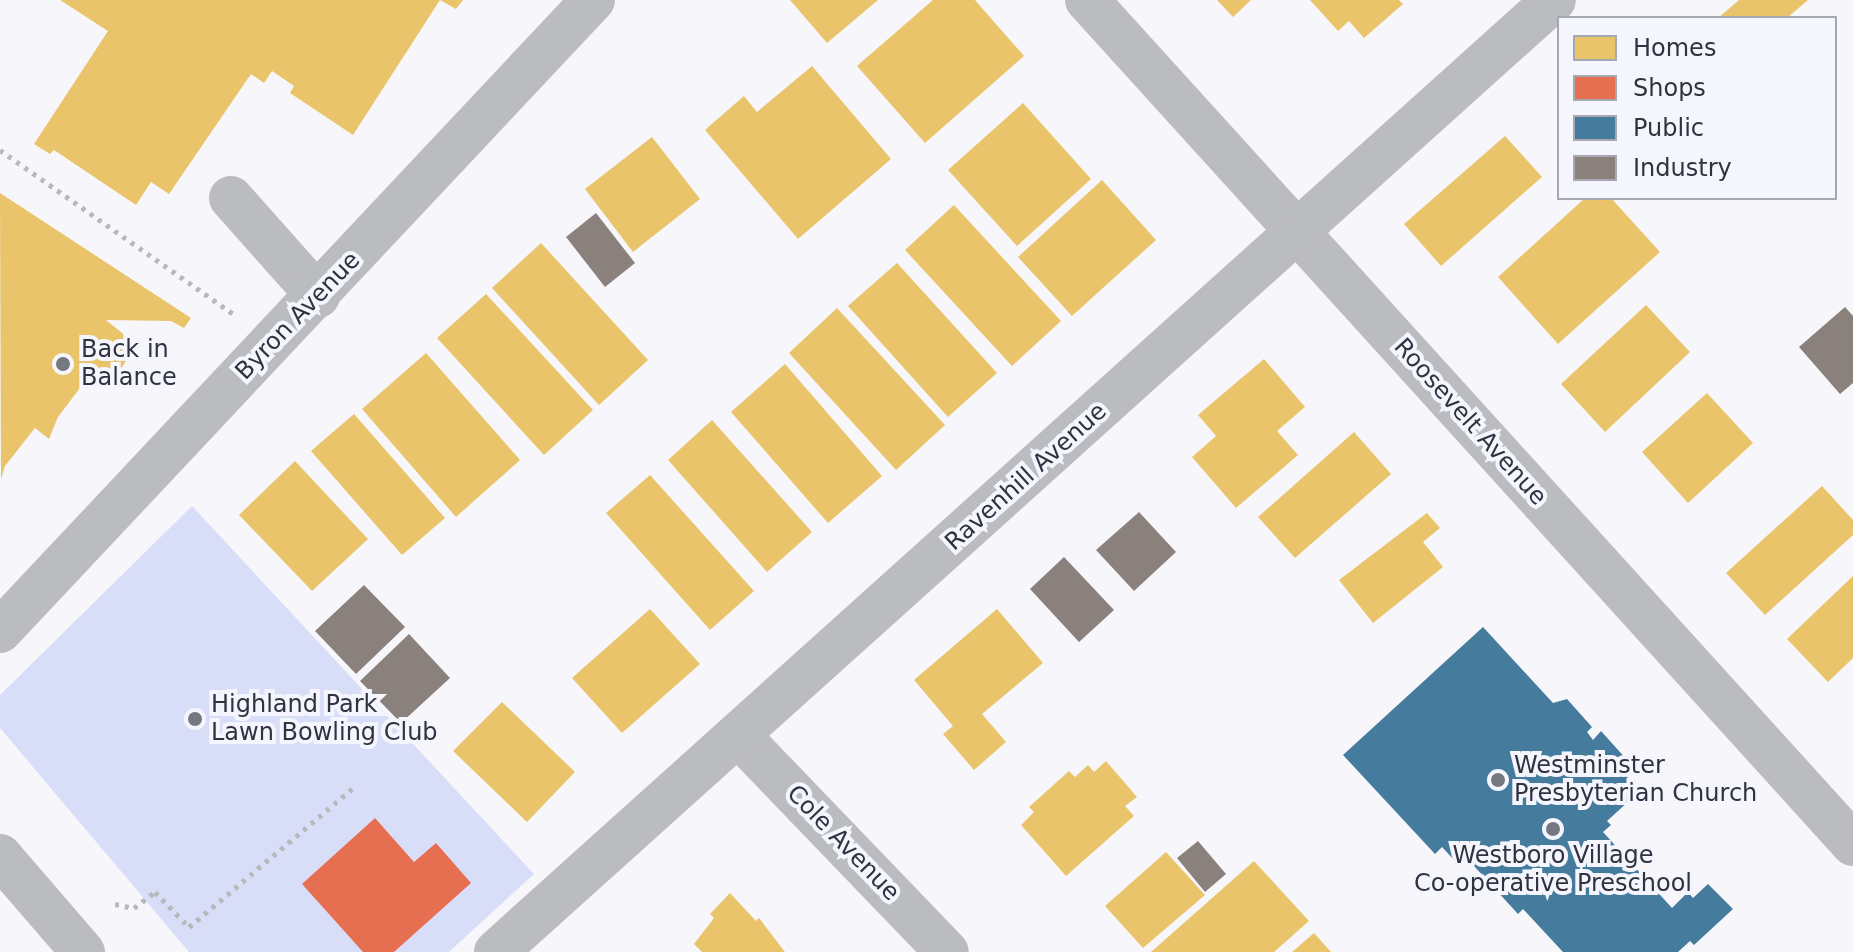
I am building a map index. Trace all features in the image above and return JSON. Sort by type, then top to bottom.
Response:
[{"type":"street","name":"Byron Avenue","points":[[0,631],[593,0]]},
{"type":"street","name":"Roosevelt Avenue","points":[[1087,0],[1853,844]]},
{"type":"street","name":"Ravenhill Avenue","points":[[496,952],[1554,0]]},
{"type":"street","points":[[231,198],[318,296]]},
{"type":"street","name":"Cole Avenue","points":[[738,735],[947,952]]},
{"type":"street","points":[[0,856],[83,952]]},
{"type":"path","points":[[0,150],[273,343]]},
{"type":"path","points":[[115,904],[134,908],[155,892],[189,927],[352,789]]},
{"type":"shaded area","points":[[192,506],[534,874],[449,952],[189,952],[0,728],[0,695]]},
{"type":"building: Homes","points":[[60,0],[440,0],[353,135],[290,93],[294,86],[272,71],[264,83],[251,74],[169,194],[151,182],[136,205],[54,150],[50,154],[34,144],[108,31]]},
{"type":"building: Homes","points":[[440,0],[463,0],[456,9]]},
{"type":"building: Homes","points":[[790,0],[878,0],[827,43]]},
{"type":"building: Homes","points":[[933,0],[975,0],[1024,56],[925,143],[857,66]]},
{"type":"building: Homes","points":[[1217,0],[1251,0],[1233,17]]},
{"type":"building: Homes","points":[[1310,0],[1399,0],[1403,4],[1364,38],[1349,21],[1338,31]]},
{"type":"building: Homes","points":[[1739,0],[1808,0],[1789,16],[1720,16]]},
{"type":"building: Homes","points":[[812,66],[891,159],[798,239],[705,130],[744,96],[757,112]]},
{"type":"building: Homes","points":[[1023,103],[1091,179],[1017,246],[948,170]]},
{"type":"building: Homes","points":[[1505,136],[1542,177],[1441,266],[1404,224]]},
{"type":"building: Homes","points":[[652,137],[700,199],[633,252],[585,189]]},
{"type":"building: Homes","points":[[1102,180],[1156,240],[1072,316],[1018,257]]},
{"type":"building: Homes","points":[[0,193],[191,318],[184,328],[171,321],[106,320],[137,345],[107,389],[89,376],[58,417],[49,439],[35,428],[5,466],[1,479]]},
{"type":"building: Homes","points":[[1583,200],[1613,200],[1660,252],[1558,344],[1498,277]]},
{"type":"building: Homes","points":[[954,205],[1061,321],[1012,366],[905,250]]},
{"type":"building: Homes","points":[[541,243],[648,360],[599,405],[492,288]]},
{"type":"building: Homes","points":[[897,263],[997,373],[948,417],[848,306]]},
{"type":"building: Homes","points":[[486,294],[593,410],[544,455],[437,338]]},
{"type":"building: Homes","points":[[1646,305],[1690,352],[1605,432],[1561,384]]},
{"type":"building: Homes","points":[[837,308],[945,425],[896,470],[789,353]]},
{"type":"building: Homes","points":[[426,353],[520,460],[456,517],[362,409]]},
{"type":"building: Homes","points":[[1264,359],[1305,407],[1277,431],[1298,455],[1236,508],[1192,457],[1216,436],[1198,415]]},
{"type":"building: Homes","points":[[785,364],[882,476],[828,523],[731,412]]},
{"type":"building: Homes","points":[[1707,393],[1753,443],[1688,503],[1642,452]]},
{"type":"building: Homes","points":[[354,414],[445,518],[402,555],[311,451]]},
{"type":"building: Homes","points":[[712,420],[812,532],[767,572],[668,460]]},
{"type":"building: Homes","points":[[1354,432],[1391,474],[1295,558],[1258,517]]},
{"type":"building: Homes","points":[[295,461],[368,539],[312,591],[239,515]]},
{"type":"building: Homes","points":[[650,475],[754,591],[710,630],[606,513]]},
{"type":"building: Homes","points":[[1822,486],[1853,520],[1853,535],[1765,615],[1726,573]]},
{"type":"building: Homes","points":[[1427,513],[1440,528],[1423,542],[1443,567],[1373,623],[1339,580]]},
{"type":"building: Homes","points":[[1853,576],[1853,658],[1828,682],[1787,639]]},
{"type":"building: Homes","points":[[650,609],[700,664],[622,733],[572,678]]},
{"type":"building: Homes","points":[[997,609],[1043,663],[982,714],[1006,742],[974,770],[943,734],[953,726],[914,680]]},
{"type":"building: Homes","points":[[502,702],[575,772],[527,822],[453,751]]},
{"type":"building: Homes","points":[[1106,761],[1137,797],[1125,806],[1134,816],[1066,876],[1021,825],[1034,812],[1029,807],[1069,771],[1075,777],[1088,765],[1094,772]]},
{"type":"building: Homes","points":[[1166,852],[1205,895],[1143,948],[1105,906]]},
{"type":"building: Homes","points":[[1254,861],[1309,921],[1274,952],[1151,952]]},
{"type":"building: Homes","points":[[730,893],[756,921],[759,918],[785,952],[702,952],[694,944],[714,918],[710,914]]},
{"type":"building: Homes","points":[[1314,933],[1331,952],[1292,952]]},
{"type":"building: Shops","name":"Highland Park Lawn Bowling Club","points":[[375,818],[414,862],[436,843],[471,883],[394,952],[363,952],[302,884]]},
{"type":"building: Public","name":"Westminster Presbyterian Church","points":[[1483,627],[1553,703],[1567,699],[1592,727],[1587,732],[1593,740],[1601,731],[1628,761],[1620,769],[1640,791],[1607,821],[1611,825],[1603,832],[1672,908],[1688,892],[1693,898],[1708,884],[1733,909],[1694,945],[1690,941],[1678,952],[1563,952],[1523,909],[1518,914],[1463,854],[1455,861],[1442,847],[1435,854],[1343,755]]},
{"type":"building: Industry","points":[[596,213],[635,263],[605,287],[566,237]]},
{"type":"building: Industry","points":[[1845,307],[1853,316],[1853,383],[1840,394],[1799,347]]},
{"type":"building: Industry","points":[[1139,512],[1176,552],[1134,591],[1096,550]]},
{"type":"building: Industry","points":[[1064,557],[1114,610],[1079,642],[1030,589]]},
{"type":"building: Industry","points":[[364,585],[405,627],[356,674],[315,631]]},
{"type":"building: Industry","points":[[409,634],[450,678],[401,723],[360,681]]},
{"type":"building: Industry","points":[[1198,841],[1226,874],[1205,892],[1177,858]]},
{"type":"place","name":"Back in Balance","points":[[63,364]]},
{"type":"place","name":"Highland Park Lawn Bowling Club","points":[[195,719]]},
{"type":"place","name":"Westminster Presbyterian Church","points":[[1498,780]]},
{"type":"place","name":"Westboro Village Co-operative Preschool","points":[[1553,829]]}]
